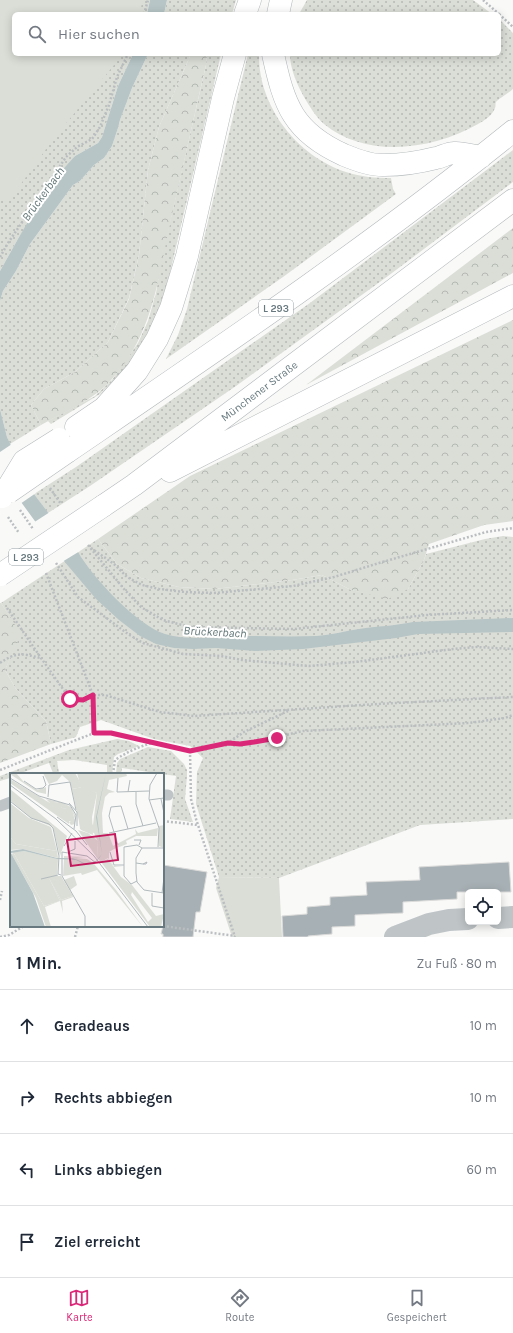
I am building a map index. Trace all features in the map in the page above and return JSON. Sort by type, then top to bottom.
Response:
[{"type":"highway","points":[[246,12],[250,0]]},
{"type":"highway","points":[[278,12],[281,0]]},
{"type":"highway","points":[[63,445],[104,408],[137,371],[157,339],[173,302],[187,256],[234,56]]},
{"type":"highway","points":[[273,56],[278,81],[286,101],[299,124],[314,139],[334,150],[364,162],[384,165],[436,158],[454,153],[481,157]]},
{"type":"highway","name":"L 293","points":[[6,504],[63,445],[213,353],[347,257],[481,157],[513,131]]},
{"type":"highway","name":"Münchener Straße","points":[[0,575],[134,485],[513,200]]},
{"type":"highway","points":[[134,485],[158,477],[513,296]]},
{"type":"street","points":[[501,918],[513,917]]},
{"type":"street","points":[[395,937],[429,924],[449,920],[465,919]]},
{"type":"lane","points":[[0,806],[10,802]]},
{"type":"path","points":[[145,12],[148,0]]},
{"type":"path","points":[[483,0],[497,12]]},
{"type":"path","points":[[501,16],[513,27]]},
{"type":"path","points":[[0,257],[66,157],[78,147],[92,139],[100,127],[109,105],[117,77],[127,56]]},
{"type":"path","points":[[48,484],[61,504]]},
{"type":"path","points":[[6,504],[35,532]]},
{"type":"path","points":[[6,504],[19,533]]},
{"type":"path","points":[[513,528],[486,532],[334,577],[293,586],[214,593],[159,590],[142,585],[127,578],[114,564],[88,545],[124,589],[141,607],[163,620],[190,627],[294,629],[428,615],[513,610]]},
{"type":"path","points":[[52,558],[78,597],[128,634],[143,643],[183,654],[221,656],[242,660],[309,666],[354,662],[453,649],[513,648]]},
{"type":"path","points":[[46,573],[93,695],[94,733]]},
{"type":"path","points":[[7,608],[70,699],[83,700],[93,695],[105,695],[160,712],[194,716],[513,697]]},
{"type":"path","points":[[0,663],[15,655],[27,655],[41,658]]},
{"type":"path","points":[[228,743],[244,732],[290,710]]},
{"type":"path","points":[[0,770],[94,733],[111,733],[190,751],[228,743],[240,744],[254,742],[303,731],[469,723],[505,718],[513,715]]},
{"type":"path","points":[[113,773],[115,760],[126,752],[152,743]]},
{"type":"path","points":[[164,926],[222,936],[235,936],[191,800],[190,751]]},
{"type":"path","points":[[164,821],[199,825]]},
{"type":"path","points":[[0,900],[2,891]]},
{"type":"path","points":[[0,937],[22,927]]},
{"type":"path","points":[[75,937],[78,927]]},
{"type":"green space","points":[[0,0],[150,0],[147,12],[12,12],[12,56],[132,56],[118,86],[102,137],[98,143],[75,156],[19,237],[0,271]]},
{"type":"green space","points":[[0,0],[143,0],[140,12],[12,12],[12,56],[121,56],[54,138],[10,199],[0,201]]},
{"type":"green space","points":[[167,0],[236,0],[233,12],[164,12]]},
{"type":"green space","points":[[307,0],[473,0],[489,12],[300,12]]},
{"type":"green space","points":[[501,21],[513,33],[513,89],[497,101],[495,108],[488,118],[460,133],[441,140],[420,145],[400,147],[379,146],[360,142],[341,135],[324,124],[313,112],[299,87],[291,65],[290,56],[501,56]]},
{"type":"green space","points":[[147,56],[190,56],[159,127],[148,170],[139,255],[129,298],[108,342],[75,372],[44,389],[31,405],[41,425],[10,444],[0,409],[0,301],[3,291],[16,271],[30,244],[73,185],[80,181],[94,165],[104,158],[112,146],[132,88]]},
{"type":"green space","points":[[190,56],[207,56],[158,283],[146,323],[137,343],[126,361],[105,387],[88,400],[41,425],[31,405],[44,389],[75,372],[108,342],[129,299],[139,255],[148,170],[159,127]]},
{"type":"green space","points":[[207,56],[221,56],[166,290],[159,314],[133,361],[100,394],[51,424],[48,421],[95,396],[112,380],[138,343],[148,321],[156,293],[162,257]]},
{"type":"green space","points":[[248,56],[259,56],[260,73],[265,92],[273,110],[297,141],[312,154],[328,164],[346,172],[368,177],[391,178],[393,189],[396,194],[283,277],[166,359],[178,335],[187,309]]},
{"type":"green space","points":[[513,150],[513,182],[388,276],[236,386],[48,513],[34,494],[76,467],[310,303]]},
{"type":"green space","points":[[513,228],[513,273],[306,385]]},
{"type":"green space","points":[[513,320],[513,521],[484,525],[429,544],[424,560],[408,589],[388,599],[351,590],[322,575],[214,589],[179,587],[141,578],[117,564],[98,539],[190,476]]},
{"type":"green space","points":[[503,536],[513,537],[513,819],[420,825],[279,878],[219,877],[196,804],[197,772],[203,758],[190,746],[154,739],[101,720],[80,727],[76,737],[51,744],[46,721],[16,689],[5,670],[20,634],[1,603],[98,539],[117,564],[141,578],[179,587],[214,589],[322,575],[351,590],[366,593],[408,589],[426,554]]},
{"type":"green space","points":[[0,603],[21,634],[5,670],[16,689],[46,721],[51,744],[0,763]]},
{"type":"green space","points":[[117,739],[129,741],[139,746],[114,757],[112,773],[107,773],[107,765],[74,760],[57,761],[59,773],[53,773],[49,763],[21,773],[10,773],[10,778],[0,781],[0,776],[69,750]]},
{"type":"green space","points":[[148,747],[171,751],[184,764],[187,770],[185,799],[193,822],[170,819],[176,776],[164,773],[122,768],[121,773],[116,773],[117,763],[120,759]]},
{"type":"green space","points":[[219,877],[279,878],[282,937],[232,937],[216,888]]},
{"type":"shaded area","points":[[150,0],[167,0],[164,12],[147,12]]},
{"type":"shaded area","points":[[132,56],[147,56],[132,88],[112,146],[104,158],[94,165],[80,181],[73,185],[30,244],[16,271],[3,291],[0,301],[0,271],[38,205],[57,176],[75,156],[98,143],[102,137],[118,86]]},
{"type":"shaded area","points":[[0,409],[7,437],[34,494],[105,587],[129,611],[154,629],[165,634],[193,638],[241,636],[317,636],[413,622],[513,618],[513,632],[418,634],[303,649],[255,651],[216,648],[174,648],[156,644],[140,636],[119,620],[96,599],[64,561],[21,502],[0,466]]},
{"type":"pier","points":[[12,444],[36,493],[20,504],[0,470],[0,452]]},
{"type":"pier","points":[[50,512],[80,551],[62,562],[33,523]]},
{"type":"building","points":[[509,862],[511,892],[501,892],[501,889],[465,889],[465,892],[457,892],[457,899],[403,902],[403,913],[355,915],[355,926],[332,927],[332,934],[308,937],[283,937],[282,916],[307,914],[307,907],[330,905],[330,897],[367,895],[366,882],[420,880],[419,867]]},
{"type":"building","points":[[164,865],[207,872],[200,912],[196,912],[193,937],[163,937],[163,934],[161,934],[164,927]]},
{"type":"route","points":[[70,699],[83,700],[93,695],[94,733],[111,733],[190,751],[228,743],[240,744],[277,738]]},
{"type":"water label","name":"Brückerbach","points":[[43,194]]},
{"type":"water label","name":"Brückerbach","points":[[215,632]]}]
